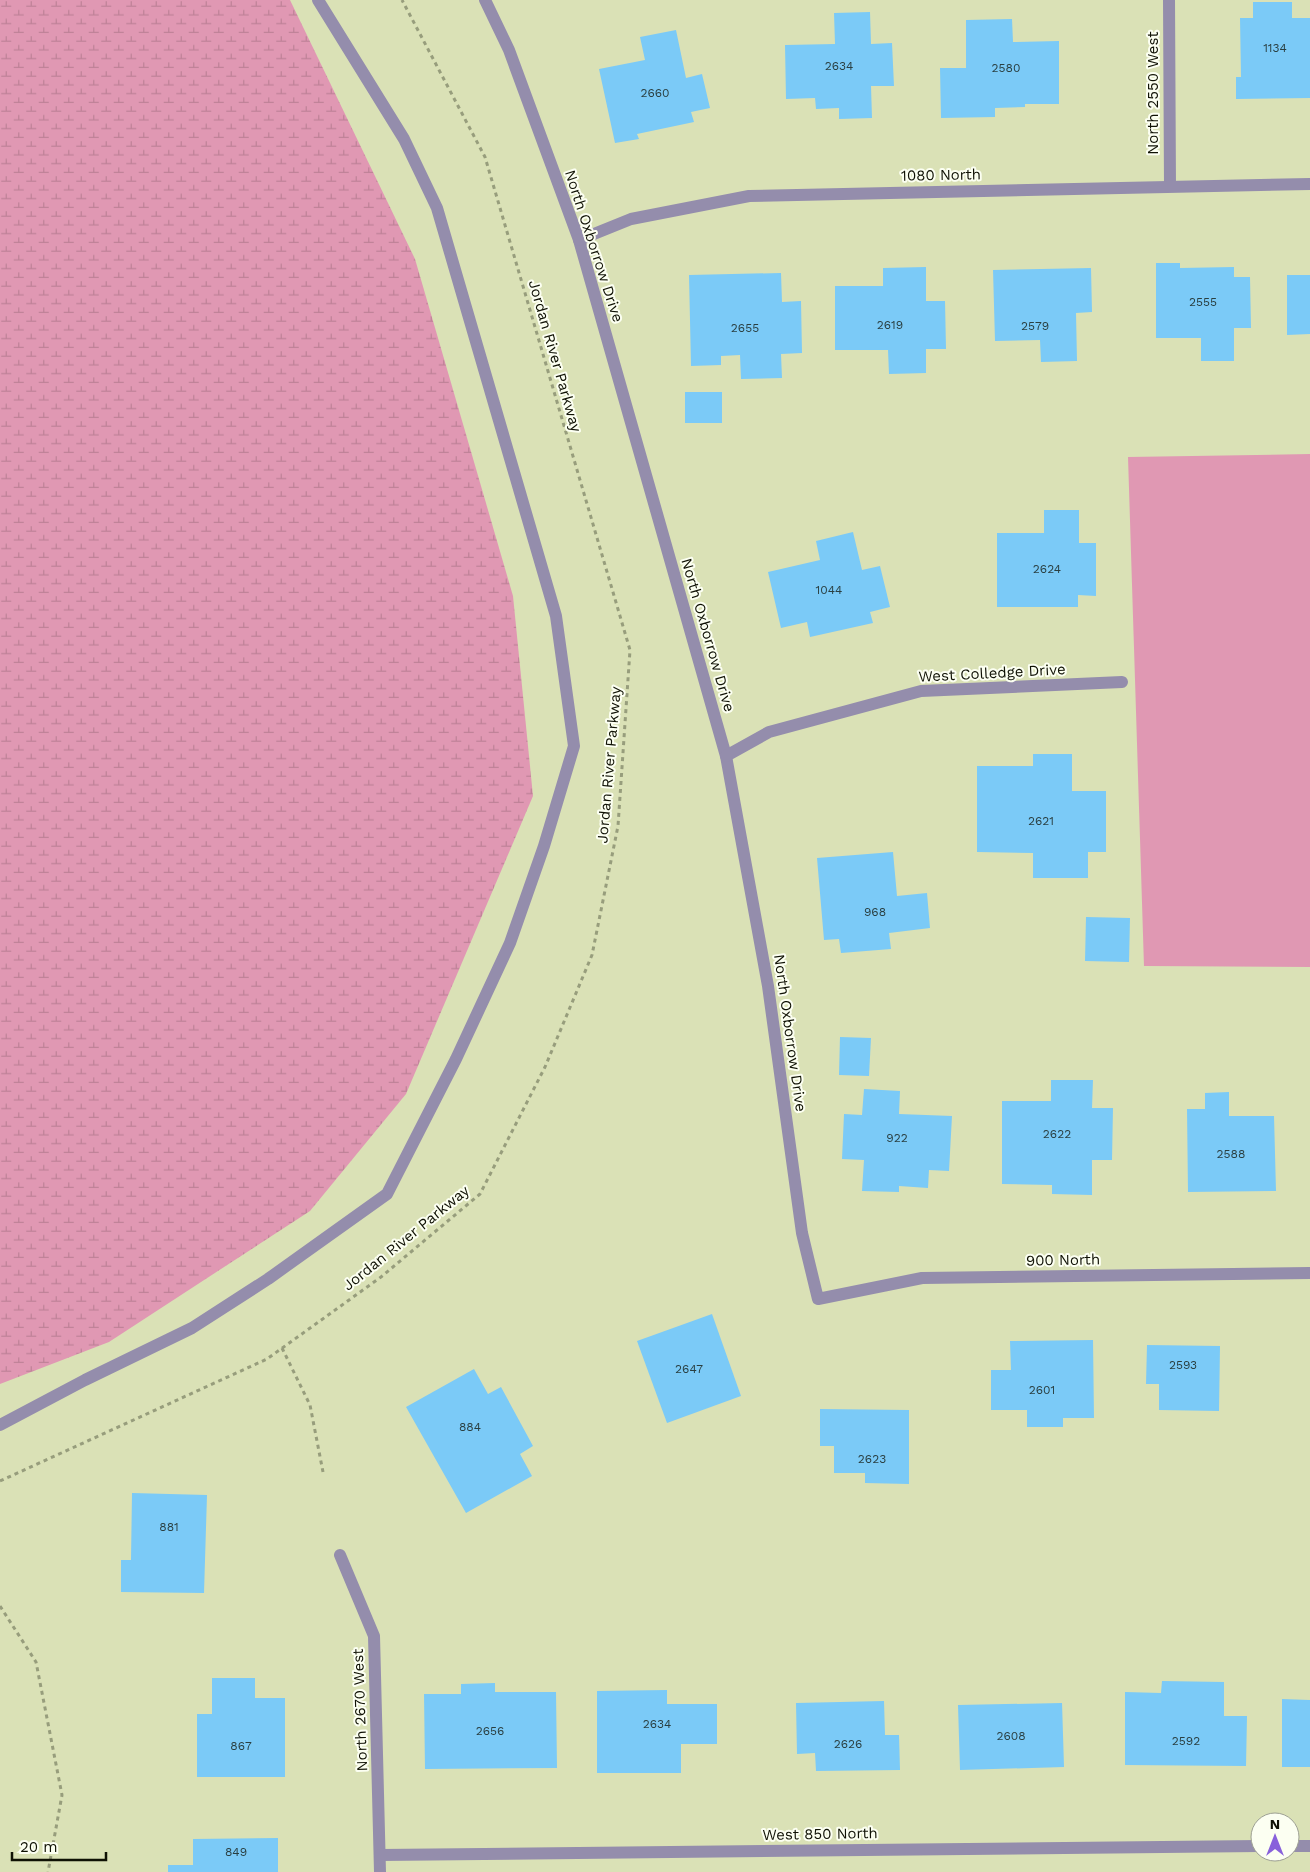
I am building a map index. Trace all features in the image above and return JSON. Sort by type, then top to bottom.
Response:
[{"type":"street","points":[[0,1426],[85,1380],[192,1328],[268,1280],[387,1194],[456,1059],[510,943],[544,846],[574,746],[556,616],[437,208],[404,139],[318,0]]},
{"type":"street","name":"North Oxborrow Drive","points":[[485,0],[509,50],[578,240],[726,756],[768,986],[802,1233],[818,1299]]},
{"type":"street","name":"North 2550 West","points":[[1169,0],[1170,186]]},
{"type":"street","name":"1080 North","points":[[578,240],[631,219],[749,196],[1310,184]]},
{"type":"street","name":"West Colledge Drive","points":[[726,756],[769,732],[920,691],[1122,682]]},
{"type":"street","name":"900 North","points":[[818,1299],[922,1278],[1310,1273]]},
{"type":"street","name":"North 2670 West","points":[[340,1555],[374,1636],[380,1872]]},
{"type":"street","name":"West 850 North","points":[[380,1855],[1250,1846]]},
{"type":"path","name":"Jordan River Parkway","points":[[0,1481],[258,1363],[381,1277],[480,1194],[545,1067],[592,955],[618,826],[630,650],[485,157],[402,0]]},
{"type":"path","points":[[282,1348],[310,1405],[323,1472]]},
{"type":"path","points":[[0,1606],[36,1662],[62,1795],[48,1872]]},
{"type":"green space","points":[[0,0],[290,0],[415,259],[513,596],[533,796],[406,1094],[310,1211],[109,1342],[0,1384]]},
{"type":"green space","points":[[1310,454],[1310,967],[1144,966],[1128,457]]},
{"type":"building","points":[[1253,2],[1292,2],[1292,18],[1310,18],[1310,98],[1236,99],[1236,77],[1241,77],[1240,18],[1253,18]]},
{"type":"building","points":[[870,12],[871,44],[892,43],[894,86],[871,86],[872,118],[839,119],[839,108],[816,109],[815,98],[786,99],[785,45],[835,44],[834,13]]},
{"type":"building","points":[[1012,19],[1013,42],[1059,41],[1059,104],[1025,104],[1025,107],[995,108],[995,117],[941,118],[940,68],[966,68],[966,20]]},
{"type":"building","points":[[676,30],[686,78],[702,74],[710,108],[691,112],[694,122],[637,134],[639,139],[615,143],[599,69],[645,60],[640,37]]},
{"type":"building","points":[[1156,263],[1180,263],[1180,268],[1234,267],[1234,277],[1250,277],[1251,328],[1234,328],[1234,361],[1201,361],[1201,338],[1156,338]]},
{"type":"building","points":[[926,267],[926,301],[945,301],[946,349],[926,349],[926,373],[889,374],[888,350],[835,350],[835,286],[883,286],[883,268]]},
{"type":"building","points":[[1091,268],[1092,312],[1076,313],[1077,361],[1041,362],[1040,340],[995,341],[993,270]]},
{"type":"building","points":[[781,273],[782,302],[801,301],[802,353],[781,354],[782,378],[741,379],[740,355],[721,356],[721,365],[691,366],[689,275]]},
{"type":"building","points":[[1287,275],[1310,275],[1310,334],[1287,335]]},
{"type":"building","points":[[685,392],[722,392],[722,423],[685,423]]},
{"type":"building","points":[[1044,510],[1079,510],[1079,543],[1096,543],[1096,596],[1078,595],[1078,607],[997,607],[997,533],[1044,533]]},
{"type":"building","points":[[853,532],[862,570],[880,566],[890,607],[870,612],[873,623],[810,637],[807,622],[781,628],[768,572],[820,560],[816,541]]},
{"type":"building","points":[[1033,754],[1072,754],[1072,791],[1106,791],[1106,852],[1088,852],[1088,878],[1033,878],[1033,853],[977,852],[977,766],[1033,766]]},
{"type":"building","points":[[893,852],[897,896],[927,893],[930,928],[889,933],[891,949],[841,953],[839,939],[824,940],[817,858]]},
{"type":"building","points":[[1086,917],[1130,918],[1129,962],[1085,961]]},
{"type":"building","points":[[840,1037],[871,1038],[869,1076],[839,1075]]},
{"type":"building","points":[[1051,1080],[1093,1080],[1092,1108],[1113,1108],[1112,1160],[1092,1160],[1092,1195],[1052,1194],[1052,1185],[1002,1184],[1002,1101],[1051,1101]]},
{"type":"building","points":[[864,1089],[900,1091],[899,1114],[952,1116],[949,1171],[929,1170],[928,1188],[899,1186],[899,1192],[862,1191],[864,1160],[842,1159],[844,1114],[862,1115]]},
{"type":"building","points":[[1229,1092],[1229,1116],[1274,1116],[1276,1191],[1188,1192],[1187,1109],[1205,1109],[1205,1093]]},
{"type":"building","points":[[712,1314],[741,1396],[667,1423],[637,1341]]},
{"type":"building","points":[[1093,1340],[1094,1418],[1063,1418],[1063,1427],[1027,1427],[1027,1410],[991,1410],[991,1370],[1011,1370],[1010,1341]]},
{"type":"building","points":[[1147,1345],[1220,1346],[1219,1411],[1159,1410],[1159,1384],[1146,1384]]},
{"type":"building","points":[[474,1369],[488,1394],[501,1387],[533,1446],[520,1454],[532,1476],[466,1513],[406,1407]]},
{"type":"building","points":[[820,1409],[909,1410],[909,1484],[865,1483],[865,1473],[834,1473],[834,1446],[820,1446]]},
{"type":"building","points":[[132,1493],[207,1495],[204,1593],[121,1592],[121,1560],[131,1560]]},
{"type":"building","points":[[212,1678],[255,1678],[255,1698],[285,1698],[285,1777],[197,1777],[197,1714],[212,1714]]},
{"type":"building","points":[[1162,1681],[1224,1682],[1224,1716],[1247,1716],[1246,1766],[1125,1765],[1125,1692],[1161,1693]]},
{"type":"building","points":[[495,1683],[495,1692],[556,1692],[557,1768],[425,1769],[424,1694],[461,1694],[461,1684]]},
{"type":"building","points":[[667,1690],[667,1704],[717,1704],[717,1744],[681,1744],[681,1773],[597,1773],[597,1691]]},
{"type":"building","points":[[1282,1699],[1310,1700],[1310,1767],[1282,1767]]},
{"type":"building","points":[[884,1701],[885,1735],[899,1735],[900,1770],[816,1771],[815,1753],[797,1754],[796,1703]]},
{"type":"building","points":[[1062,1703],[1064,1767],[960,1770],[958,1705]]},
{"type":"building","points":[[278,1838],[278,1872],[168,1872],[168,1865],[193,1865],[193,1839]]}]
